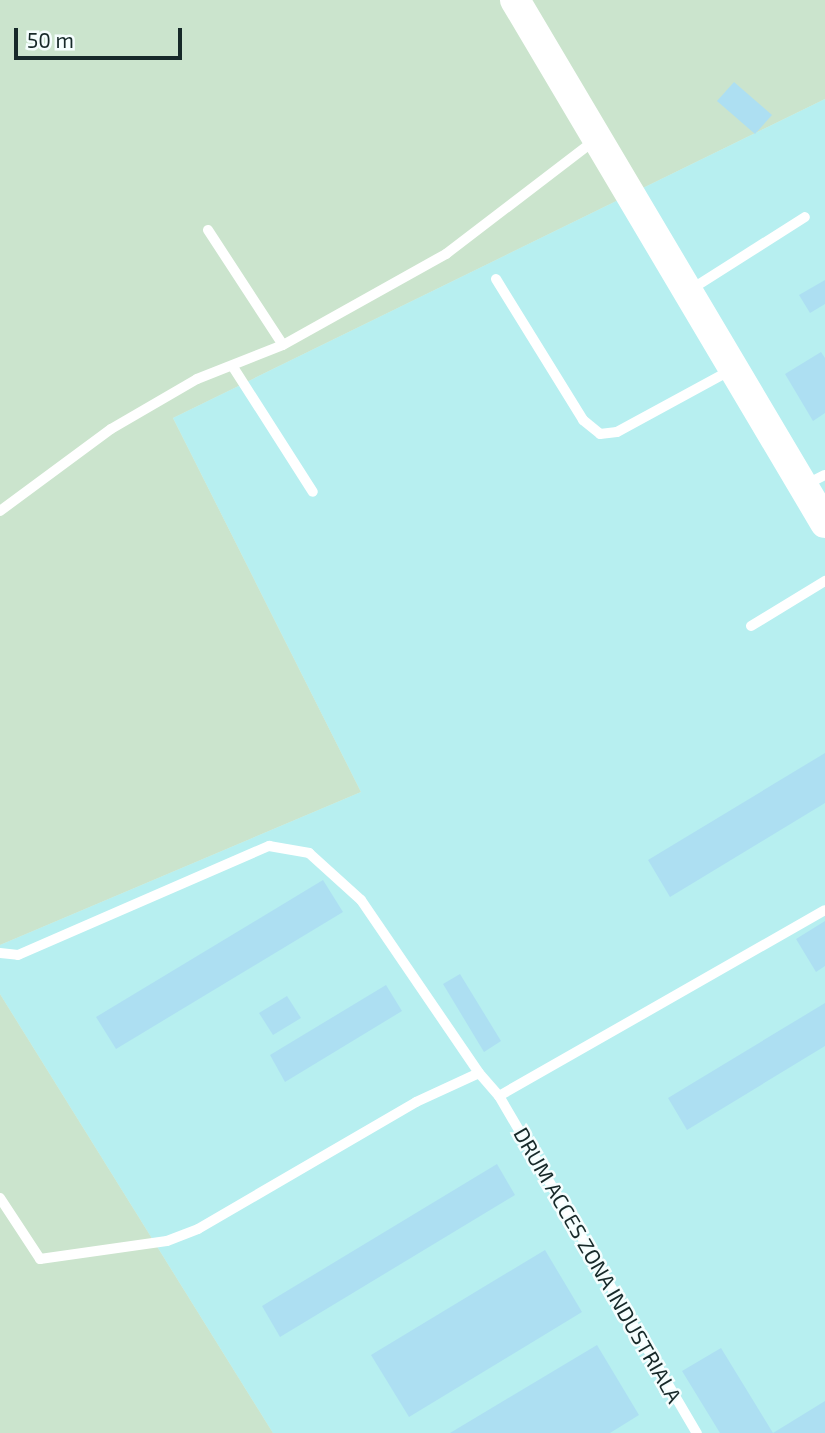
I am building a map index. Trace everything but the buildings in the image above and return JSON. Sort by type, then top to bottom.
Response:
[{"type":"main road","points":[[515,0],[734,369],[814,480],[825,523]]},
{"type":"lane","points":[[0,511],[111,429],[197,379],[233,368],[283,345],[446,254],[597,138]]},
{"type":"lane","points":[[688,292],[805,217]]},
{"type":"lane","points":[[208,230],[283,345]]},
{"type":"lane","points":[[496,279],[583,420],[600,434],[617,432],[734,369]]},
{"type":"lane","points":[[233,368],[313,492]]},
{"type":"lane","points":[[751,626],[825,581]]},
{"type":"lane","name":"DRUM ACCES ZONA INDUSTRIALA","points":[[0,953],[19,955],[269,846],[309,853],[361,900],[479,1073],[499,1096],[697,1433]]},
{"type":"lane","points":[[499,1096],[825,910]]},
{"type":"lane","points":[[0,1198],[40,1259],[167,1241],[198,1228],[416,1102],[479,1073]]},
{"type":"shaded area","points":[[825,99],[825,1433],[273,1433],[0,994],[0,945],[361,792],[173,418]]},
{"type":"green space","points":[[0,0],[825,0],[825,99],[173,418],[361,792],[0,945]]},
{"type":"green space","points":[[0,994],[273,1433],[0,1433]]}]
